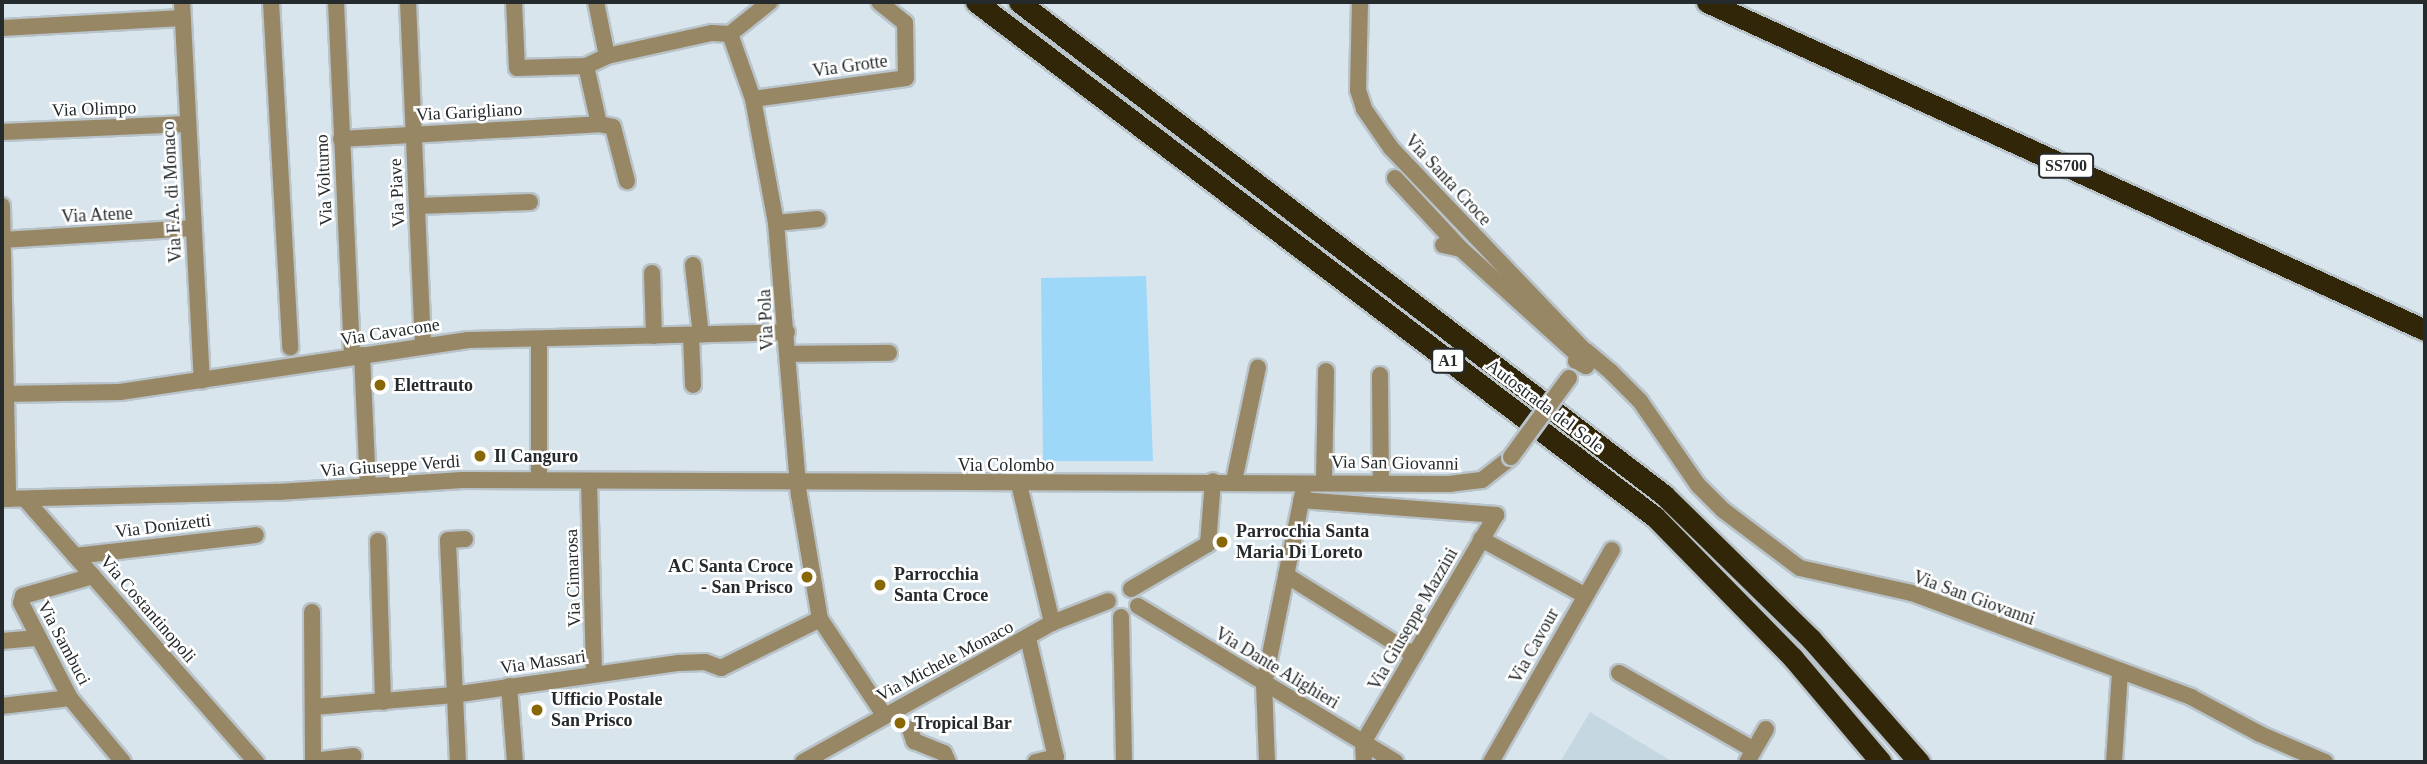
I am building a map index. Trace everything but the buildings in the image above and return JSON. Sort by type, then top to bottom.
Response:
[{"type":"highway","name":"Autostrada del Sole","points":[[976,2],[1655,517],[1793,658],[1881,762]]},
{"type":"highway","name":"Autostrada del Sole","points":[[1019,2],[1664,495],[1811,639],[1919,762]]},
{"type":"highway","name":"SS700","points":[[1707,2],[2425,330]]},
{"type":"street","points":[[271,2],[290,347]]},
{"type":"street","name":"Via Volturno","points":[[336,2],[341,139],[368,486]]},
{"type":"street","name":"Via Piave","points":[[408,2],[424,345]]},
{"type":"street","points":[[514,2],[517,68],[586,66],[607,56],[712,33],[730,34],[770,2]]},
{"type":"street","points":[[596,2],[607,56]]},
{"type":"street","name":"Via Grotte","points":[[753,99],[906,78],[905,23],[879,2]]},
{"type":"street","name":"Via Santa Croce","points":[[1360,2],[1358,90],[1364,109],[1391,148],[1584,359]]},
{"type":"street","points":[[2,28],[183,10]]},
{"type":"street","name":"Via F.A. di Monaco","points":[[183,10],[202,380]]},
{"type":"street","name":"Via Pola","points":[[730,34],[753,99],[776,223],[799,483],[820,619],[884,715]]},
{"type":"street","points":[[586,66],[599,124],[613,127],[627,181]]},
{"type":"street","name":"Via Olimpo","points":[[2,132],[187,124]]},
{"type":"street","name":"Via Garigliano","points":[[341,139],[599,124]]},
{"type":"street","points":[[1395,178],[1461,249],[1584,359]]},
{"type":"street","points":[[417,206],[530,202]]},
{"type":"street","points":[[2,206],[5,499],[26,500]]},
{"type":"street","points":[[776,223],[818,219]]},
{"type":"street","name":"Via Atene","points":[[3,239],[194,228]]},
{"type":"street","points":[[1443,245],[1461,249]]},
{"type":"street","points":[[693,265],[696,335],[693,385]]},
{"type":"street","points":[[652,273],[654,336]]},
{"type":"street","name":"Via Cavacone","points":[[5,394],[120,392],[424,345],[787,332]]},
{"type":"street","points":[[539,341],[539,480]]},
{"type":"street","points":[[787,354],[890,353]]},
{"type":"street","name":"Via San Giovanni","points":[[1213,481],[1469,483],[1499,471],[1584,359],[1626,386],[1698,485],[1723,510],[1800,568],[1912,593],[2191,697],[2260,734],[2325,762]]},
{"type":"street","points":[[1234,481],[1258,367]]},
{"type":"street","points":[[1324,480],[1325,371]]},
{"type":"street","points":[[1380,374],[1381,482]]},
{"type":"street","name":"Via Giuseppe Verdi","points":[[26,500],[539,480],[799,483]]},
{"type":"street","points":[[1267,762],[1264,684],[1306,480]]},
{"type":"street","name":"Via Cimarosa","points":[[589,481],[594,674]]},
{"type":"street","points":[[1121,617],[1138,606],[1131,589],[1208,544],[1213,481]]},
{"type":"street","name":"Via Colombo","points":[[799,483],[1213,481]]},
{"type":"street","points":[[1019,484],[1052,623]]},
{"type":"street","name":"Via Costantinopoli","points":[[26,500],[256,762]]},
{"type":"street","name":"Via Giuseppe Mazzini","points":[[1301,500],[1496,515],[1363,743]]},
{"type":"street","name":"Via Donizetti","points":[[75,555],[256,535]]},
{"type":"street","points":[[1481,539],[1584,595]]},
{"type":"street","points":[[458,762],[448,540],[465,540]]},
{"type":"street","points":[[378,541],[383,702]]},
{"type":"street","name":"Via Cavour","points":[[1492,762],[1584,595],[1612,550]]},
{"type":"street","points":[[1286,575],[1414,655]]},
{"type":"street","name":"Via Sambuci","points":[[93,576],[20,599],[70,698],[123,762]]},
{"type":"street","name":"Via Michele Monaco","points":[[806,762],[884,715],[1052,623],[1108,601],[1116,589],[1131,589]]},
{"type":"street","points":[[1108,601],[1121,617],[1124,762]]},
{"type":"street","name":"Via Dante Alighieri","points":[[1138,606],[1396,762]]},
{"type":"street","points":[[312,612],[313,762],[354,756]]},
{"type":"street","name":"Via Massari","points":[[314,707],[453,695],[679,663],[705,662],[721,668],[820,619]]},
{"type":"street","points":[[2,641],[38,638]]},
{"type":"street","points":[[1028,638],[1056,757],[1036,762]]},
{"type":"street","points":[[2113,762],[2120,671]]},
{"type":"street","points":[[1619,673],[1750,756],[1766,729]]},
{"type":"street","points":[[509,686],[515,762]]},
{"type":"street","points":[[2,706],[70,698]]},
{"type":"street","points":[[910,729],[914,741],[944,753],[948,762]]},
{"type":"street","points":[[1363,743],[1364,762]]},
{"type":"shaded area","points":[[1146,276],[1153,461],[1043,461],[1041,278]]},
{"type":"shaded area","points":[[1590,712],[1673,762],[1560,762]]},
{"type":"place","name":"Elettrauto","points":[[380,385]]},
{"type":"place","name":"Il Canguro","points":[[480,456]]},
{"type":"place","name":"Parrocchia Santa Maria Di Loreto","points":[[1222,542]]},
{"type":"place","name":"AC Santa Croce - San Prisco","points":[[807,577]]},
{"type":"place","name":"Parrocchia Santa Croce","points":[[880,585]]},
{"type":"place","name":"Ufficio Postale San Prisco","points":[[537,710]]},
{"type":"place","name":"Tropical Bar","points":[[900,723]]}]
